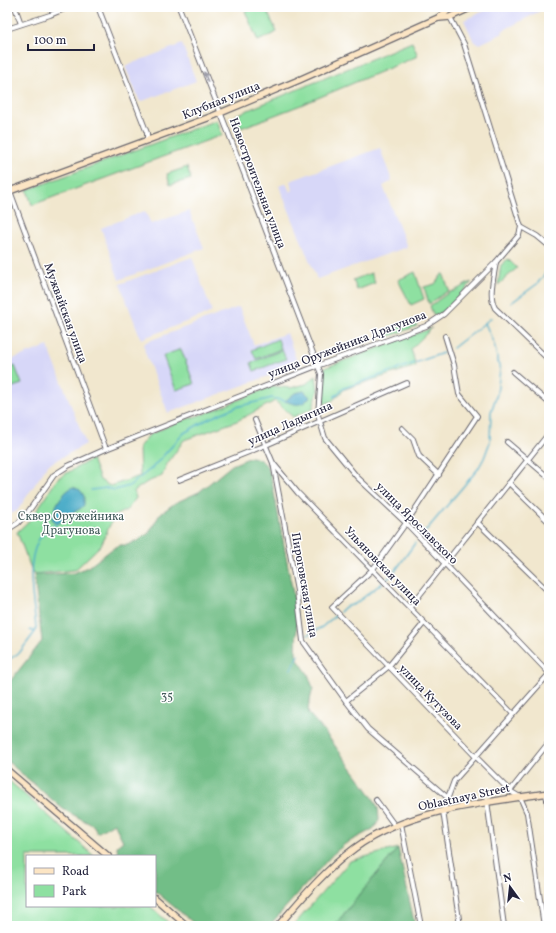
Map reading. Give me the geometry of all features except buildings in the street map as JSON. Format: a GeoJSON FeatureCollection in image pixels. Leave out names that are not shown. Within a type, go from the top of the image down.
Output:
{"type":"FeatureCollection","features":[{"type":"Feature","properties":{"kind":"main road","name":"Клубная улица"},"geometry":{"type":"LineString","coordinates":[[438,18],[446,9],[456,7]]}},
{"type":"Feature","properties":{"kind":"main road","name":"Клубная улица"},"geometry":{"type":"LineString","coordinates":[[8,191],[221,113],[438,18],[450,17],[472,7]]}},
{"type":"Feature","properties":{"kind":"main road"},"geometry":{"type":"LineString","coordinates":[[446,9],[450,17]]}},
{"type":"Feature","properties":{"kind":"main road"},"geometry":{"type":"LineString","coordinates":[[7,770],[107,855]]}},
{"type":"Feature","properties":{"kind":"main road","name":"Oblastnaya Street"},"geometry":{"type":"LineString","coordinates":[[278,926],[322,876],[333,866],[355,848],[395,826],[443,811],[487,801],[547,793]]}},
{"type":"Feature","properties":{"kind":"main road"},"geometry":{"type":"LineString","coordinates":[[156,899],[187,926]]}},
{"type":"Feature","properties":{"kind":"street"},"geometry":{"type":"LineString","coordinates":[[15,7],[22,24]]}},
{"type":"Feature","properties":{"kind":"street"},"geometry":{"type":"LineString","coordinates":[[7,30],[69,7]]}},
{"type":"Feature","properties":{"kind":"street"},"geometry":{"type":"LineString","coordinates":[[98,7],[147,133],[147,141]]}},
{"type":"Feature","properties":{"kind":"street","name":"Новостроительная улица"},"geometry":{"type":"LineString","coordinates":[[179,7],[317,366]]}},
{"type":"Feature","properties":{"kind":"street"},"geometry":{"type":"LineString","coordinates":[[450,17],[464,44],[521,226],[549,246]]}},
{"type":"Feature","properties":{"kind":"street","name":"Мужвайская улица"},"geometry":{"type":"LineString","coordinates":[[7,183],[8,191],[106,449]]}},
{"type":"Feature","properties":{"kind":"street","name":"улица Оружейника Драгунова"},"geometry":{"type":"LineString","coordinates":[[7,530],[18,523],[28,512],[54,475],[68,466],[106,449],[317,366],[426,326],[444,314],[496,262],[519,235],[521,226]]}},
{"type":"Feature","properties":{"kind":"street"},"geometry":{"type":"LineString","coordinates":[[496,262],[491,296],[495,308],[549,360]]}},
{"type":"Feature","properties":{"kind":"street"},"geometry":{"type":"LineString","coordinates":[[373,569],[406,523],[477,416],[459,394],[454,364],[445,336]]}},
{"type":"Feature","properties":{"kind":"street","name":"улица Ярославского"},"geometry":{"type":"LineString","coordinates":[[317,366],[321,374],[318,415],[325,438],[357,478],[406,523],[549,673]]}},
{"type":"Feature","properties":{"kind":"street"},"geometry":{"type":"LineString","coordinates":[[513,372],[549,403]]}},
{"type":"Feature","properties":{"kind":"street","name":"улица Ладыгина"},"geometry":{"type":"LineString","coordinates":[[179,480],[266,445],[407,383]]}},
{"type":"Feature","properties":{"kind":"street","name":"Ульяновская улица"},"geometry":{"type":"LineString","coordinates":[[255,420],[273,463],[298,493],[513,714]]}},
{"type":"Feature","properties":{"kind":"street"},"geometry":{"type":"LineString","coordinates":[[402,428],[413,439],[419,456],[439,474]]}},
{"type":"Feature","properties":{"kind":"street"},"geometry":{"type":"LineString","coordinates":[[410,607],[477,522],[529,460],[549,433]]}},
{"type":"Feature","properties":{"kind":"street"},"geometry":{"type":"LineString","coordinates":[[507,442],[549,478]]}},
{"type":"Feature","properties":{"kind":"street","name":"Пироговская улица"},"geometry":{"type":"LineString","coordinates":[[273,463],[297,591],[303,641],[368,730],[448,798]]}},
{"type":"Feature","properties":{"kind":"street"},"geometry":{"type":"LineString","coordinates":[[509,483],[549,522]]}},
{"type":"Feature","properties":{"kind":"street"},"geometry":{"type":"LineString","coordinates":[[477,522],[549,592]]}},
{"type":"Feature","properties":{"kind":"street","name":"улица Кутузова"},"geometry":{"type":"LineString","coordinates":[[373,569],[332,607],[475,756],[510,791],[520,797]]}},
{"type":"Feature","properties":{"kind":"street"},"geometry":{"type":"LineString","coordinates":[[346,701],[388,667],[424,623]]}},
{"type":"Feature","properties":{"kind":"street"},"geometry":{"type":"LineString","coordinates":[[460,926],[443,811],[454,781],[549,673]]}},
{"type":"Feature","properties":{"kind":"street"},"geometry":{"type":"LineString","coordinates":[[510,791],[549,742]]}},
{"type":"Feature","properties":{"kind":"street"},"geometry":{"type":"LineString","coordinates":[[547,793],[549,813]]}},
{"type":"Feature","properties":{"kind":"street"},"geometry":{"type":"LineString","coordinates":[[520,797],[527,813],[544,926]]}},
{"type":"Feature","properties":{"kind":"street"},"geometry":{"type":"LineString","coordinates":[[376,800],[395,826]]}},
{"type":"Feature","properties":{"kind":"street"},"geometry":{"type":"LineString","coordinates":[[487,801],[504,926]]}},
{"type":"Feature","properties":{"kind":"street"},"geometry":{"type":"LineString","coordinates":[[402,824],[421,926]]}},
{"type":"Feature","properties":{"kind":"shaded area"},"geometry":{"type":"Polygon","coordinates":[[[493,7],[540,7],[542,10],[502,31],[503,33],[480,44],[474,42],[464,20],[493,7]]]}},
{"type":"Feature","properties":{"kind":"shaded area"},"geometry":{"type":"Polygon","coordinates":[[[182,44],[196,81],[140,102],[125,66],[182,44]]]}},
{"type":"Feature","properties":{"kind":"shaded area"},"geometry":{"type":"Polygon","coordinates":[[[380,148],[392,181],[383,186],[407,247],[317,279],[279,186],[286,183],[290,192],[293,190],[290,181],[380,148]]]}},
{"type":"Feature","properties":{"kind":"shaded area"},"geometry":{"type":"Polygon","coordinates":[[[145,211],[151,224],[189,211],[204,248],[119,280],[101,228],[145,211]]]}},
{"type":"Feature","properties":{"kind":"shaded area"},"geometry":{"type":"Polygon","coordinates":[[[192,257],[212,312],[141,339],[120,284],[192,257]]]}},
{"type":"Feature","properties":{"kind":"shaded area"},"geometry":{"type":"Polygon","coordinates":[[[239,307],[254,345],[287,333],[298,365],[168,413],[145,352],[144,345],[146,342],[239,307]]]}},
{"type":"Feature","properties":{"kind":"shaded area"},"geometry":{"type":"Polygon","coordinates":[[[48,346],[86,444],[48,465],[17,511],[10,514],[7,507],[7,361],[48,346]]]}},
{"type":"Feature","properties":{"kind":"green space"},"geometry":{"type":"Polygon","coordinates":[[[254,7],[265,7],[277,32],[258,41],[245,11],[254,7]]]}},
{"type":"Feature","properties":{"kind":"green space"},"geometry":{"type":"Polygon","coordinates":[[[412,42],[418,56],[301,105],[241,128],[236,115],[412,42]]]}},
{"type":"Feature","properties":{"kind":"green space"},"geometry":{"type":"Polygon","coordinates":[[[217,120],[222,135],[32,205],[27,190],[217,120]]]}},
{"type":"Feature","properties":{"kind":"green space"},"geometry":{"type":"Polygon","coordinates":[[[187,167],[191,179],[170,185],[167,174],[187,167]]]}},
{"type":"Feature","properties":{"kind":"green space"},"geometry":{"type":"Polygon","coordinates":[[[508,259],[517,268],[498,285],[501,265],[508,259]]]}},
{"type":"Feature","properties":{"kind":"green space"},"geometry":{"type":"Polygon","coordinates":[[[415,272],[424,299],[411,305],[398,280],[415,272]]]}},
{"type":"Feature","properties":{"kind":"green space"},"geometry":{"type":"Polygon","coordinates":[[[371,273],[375,283],[357,290],[353,280],[371,273]]]}},
{"type":"Feature","properties":{"kind":"green space"},"geometry":{"type":"Polygon","coordinates":[[[443,273],[449,290],[429,304],[424,287],[435,284],[443,273]]]}},
{"type":"Feature","properties":{"kind":"green space"},"geometry":{"type":"Polygon","coordinates":[[[471,282],[456,300],[438,315],[433,314],[430,306],[448,293],[471,282]]]}},
{"type":"Feature","properties":{"kind":"green space"},"geometry":{"type":"Polygon","coordinates":[[[414,319],[417,326],[385,338],[383,334],[411,322],[414,319]]]}},
{"type":"Feature","properties":{"kind":"green space"},"geometry":{"type":"Polygon","coordinates":[[[432,328],[411,349],[416,366],[345,389],[332,401],[321,405],[324,368],[432,328]]]}},
{"type":"Feature","properties":{"kind":"green space"},"geometry":{"type":"Polygon","coordinates":[[[278,339],[281,349],[256,359],[252,350],[278,339]]]}},
{"type":"Feature","properties":{"kind":"green space"},"geometry":{"type":"Polygon","coordinates":[[[181,349],[194,384],[176,390],[163,356],[181,349]]]}},
{"type":"Feature","properties":{"kind":"green space"},"geometry":{"type":"Polygon","coordinates":[[[282,350],[286,359],[254,371],[251,363],[282,350]]]}},
{"type":"Feature","properties":{"kind":"green space"},"geometry":{"type":"Polygon","coordinates":[[[15,366],[22,384],[7,389],[7,369],[15,366]]]}},
{"type":"Feature","properties":{"kind":"green space","name":"Сквер Оружейника Драгунова"},"geometry":{"type":"Polygon","coordinates":[[[316,376],[318,390],[313,408],[293,417],[275,401],[237,421],[184,440],[167,464],[162,476],[147,482],[134,491],[136,498],[127,510],[114,516],[101,545],[75,570],[33,574],[17,532],[31,519],[58,478],[92,459],[100,480],[110,486],[140,476],[139,447],[149,435],[175,423],[209,412],[273,386],[290,388],[306,384],[316,376]]]}},
{"type":"Feature","properties":{"kind":"green space","name":"35"},"geometry":{"type":"Polygon","coordinates":[[[251,457],[256,458],[266,465],[270,473],[295,604],[297,619],[296,654],[308,674],[313,688],[308,708],[309,714],[324,731],[375,801],[378,808],[379,820],[373,829],[345,844],[332,855],[269,926],[197,926],[156,892],[156,855],[118,855],[117,846],[123,841],[114,823],[97,833],[94,826],[63,809],[7,761],[7,685],[42,641],[34,575],[74,573],[90,566],[112,549],[120,545],[127,545],[139,540],[149,533],[160,514],[175,503],[199,492],[232,465],[251,457]]]}},
{"type":"Feature","properties":{"kind":"green space"},"geometry":{"type":"Polygon","coordinates":[[[7,779],[93,855],[26,855],[26,907],[151,907],[172,926],[7,926],[7,779]]]}},
{"type":"Feature","properties":{"kind":"green space"},"geometry":{"type":"Polygon","coordinates":[[[398,848],[334,926],[293,926],[350,861],[398,848]]]}},
{"type":"Feature","properties":{"kind":"green space"},"geometry":{"type":"Polygon","coordinates":[[[398,848],[415,926],[334,926],[398,848]]]}},
{"type":"Feature","properties":{"kind":"water"},"geometry":{"type":"Polygon","coordinates":[[[304,391],[310,397],[301,404],[285,401],[295,393],[304,391]]]}},
{"type":"Feature","properties":{"kind":"water"},"geometry":{"type":"Polygon","coordinates":[[[73,487],[80,490],[84,496],[84,505],[56,524],[52,520],[56,505],[65,493],[73,487]]]}},
{"type":"Feature","properties":{"kind":"waterway"},"geometry":{"type":"LineString","coordinates":[[511,303],[537,284],[549,269]]}},
{"type":"Feature","properties":{"kind":"waterway"},"geometry":{"type":"LineString","coordinates":[[453,348],[491,318]]}},
{"type":"Feature","properties":{"kind":"waterway"},"geometry":{"type":"LineString","coordinates":[[423,534],[478,469],[490,442],[491,412],[497,394],[500,370],[494,344],[485,323]]}},
{"type":"Feature","properties":{"kind":"waterway"},"geometry":{"type":"LineString","coordinates":[[334,397],[344,388],[443,353]]}},
{"type":"Feature","properties":{"kind":"waterway"},"geometry":{"type":"LineString","coordinates":[[91,490],[106,488],[115,490],[129,486],[152,468],[184,433],[208,419],[236,407],[272,398],[285,401]]}},
{"type":"Feature","properties":{"kind":"waterway"},"geometry":{"type":"LineString","coordinates":[[7,661],[20,652],[35,632],[36,628],[31,584],[34,551],[39,539],[56,524]]}},
{"type":"Feature","properties":{"kind":"waterway"},"geometry":{"type":"LineString","coordinates":[[386,580],[393,574],[415,543]]}},
{"type":"Feature","properties":{"kind":"waterway"},"geometry":{"type":"LineString","coordinates":[[340,612],[345,607],[355,604],[382,583]]}},
{"type":"Feature","properties":{"kind":"waterway"},"geometry":{"type":"LineString","coordinates":[[308,635],[322,627],[336,615]]}},
{"type":"Feature","properties":{"kind":"waterway"},"geometry":{"type":"LineString","coordinates":[[30,630],[35,632]]}},
{"type":"Feature","properties":{"kind":"waterway"},"geometry":{"type":"LineString","coordinates":[[291,669],[298,655]]}}]}
